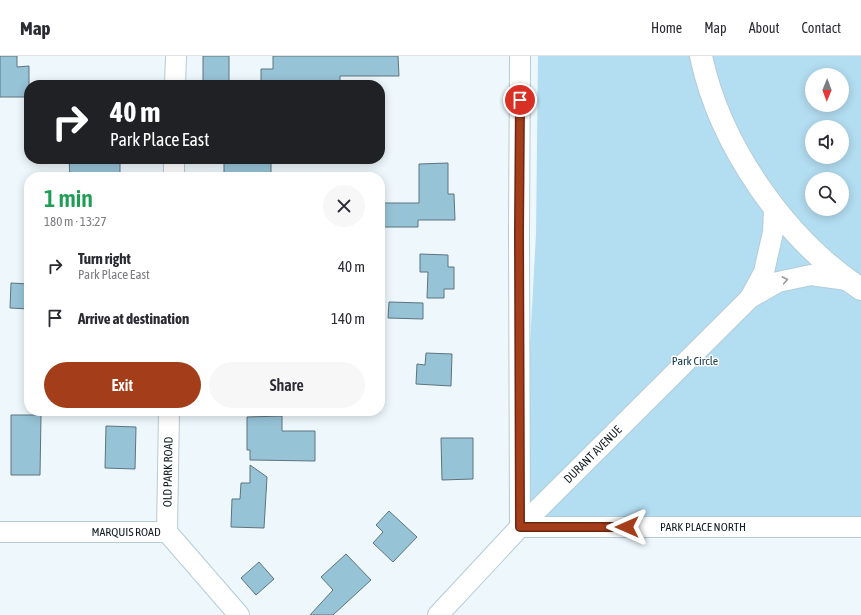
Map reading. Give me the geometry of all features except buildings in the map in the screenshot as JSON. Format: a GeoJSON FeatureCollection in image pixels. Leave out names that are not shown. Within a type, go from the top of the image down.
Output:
{"type":"FeatureCollection","features":[{"type":"Feature","properties":{"kind":"main road"},"geometry":{"type":"LineString","coordinates":[[701,56],[712,93],[728,134],[749,172],[774,209],[794,231],[815,253],[854,285]]}},
{"type":"Feature","properties":{"kind":"street"},"geometry":{"type":"LineString","coordinates":[[176,56],[176,80]]}},
{"type":"Feature","properties":{"kind":"street"},"geometry":{"type":"LineString","coordinates":[[520,56],[520,527]]}},
{"type":"Feature","properties":{"kind":"street","name":"DURANT AVENUE"},"geometry":{"type":"LineString","coordinates":[[750,298],[764,272],[773,232],[774,209]]}},
{"type":"Feature","properties":{"kind":"street","name":"DURANT AVENUE"},"geometry":{"type":"LineString","coordinates":[[438,615],[520,527],[750,298],[778,282],[811,275],[854,285]]}},
{"type":"Feature","properties":{"kind":"street","name":"OLD PARK ROAD"},"geometry":{"type":"LineString","coordinates":[[167,532],[169,416]]}},
{"type":"Feature","properties":{"kind":"street","name":"PARK PLACE NORTH"},"geometry":{"type":"LineString","coordinates":[[520,527],[861,527]]}},
{"type":"Feature","properties":{"kind":"street","name":"MARQUIS ROAD"},"geometry":{"type":"LineString","coordinates":[[0,532],[167,532],[239,615]]}},
{"type":"Feature","properties":{"kind":"green space","name":"Park Circle"},"geometry":{"type":"Polygon","coordinates":[[[538,56],[861,56],[861,527],[520,527],[536,234],[538,56]]]}},
{"type":"Feature","properties":{"kind":"route"},"geometry":{"type":"LineString","coordinates":[[520,100],[520,527],[627,527]]}}]}
